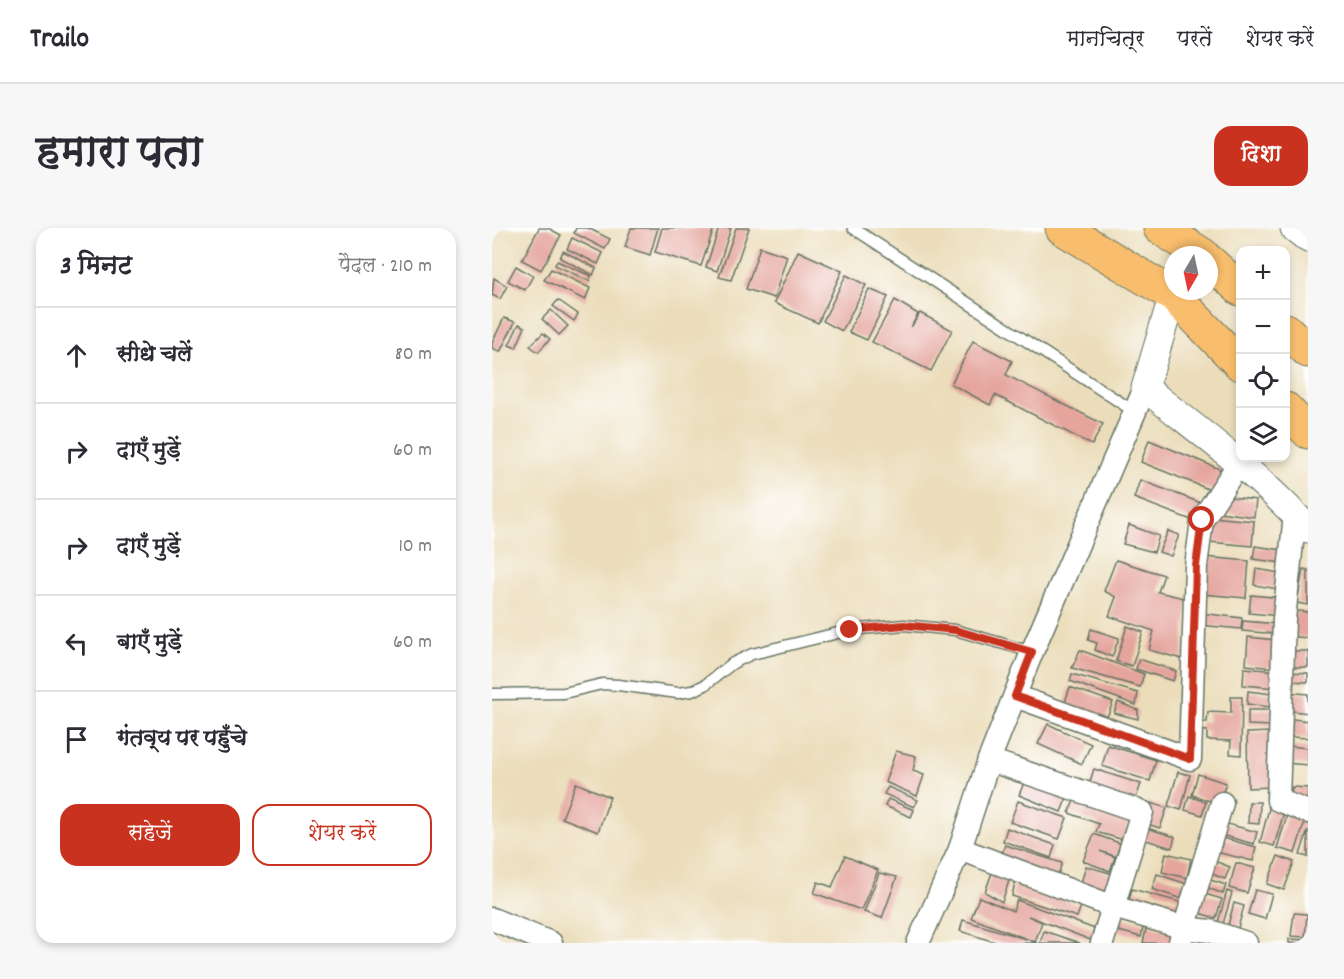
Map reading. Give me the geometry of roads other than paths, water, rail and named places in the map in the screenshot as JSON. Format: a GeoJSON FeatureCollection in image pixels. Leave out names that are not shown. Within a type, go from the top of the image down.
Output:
{"type":"FeatureCollection","features":[{"type":"Feature","properties":{"kind":"main road"},"geometry":{"type":"LineString","coordinates":[[1062,228],[1164,287]]}},
{"type":"Feature","properties":{"kind":"main road"},"geometry":{"type":"LineString","coordinates":[[1189,245],[1236,286]]}},
{"type":"Feature","properties":{"kind":"main road"},"geometry":{"type":"LineString","coordinates":[[1181,300],[1236,360]]}},
{"type":"Feature","properties":{"kind":"main road"},"geometry":{"type":"LineString","coordinates":[[1290,334],[1308,351]]}},
{"type":"Feature","properties":{"kind":"main road"},"geometry":{"type":"LineString","coordinates":[[1290,413],[1308,432]]}},
{"type":"Feature","properties":{"kind":"street"},"geometry":{"type":"LineString","coordinates":[[1294,228],[1308,239]]}},
{"type":"Feature","properties":{"kind":"street"},"geometry":{"type":"LineString","coordinates":[[918,943],[960,849],[989,760],[1032,652],[1140,400],[1172,300]]}},
{"type":"Feature","properties":{"kind":"street"},"geometry":{"type":"LineString","coordinates":[[1140,400],[1239,464],[1301,522],[1284,619],[1278,800],[1308,812]]}},
{"type":"Feature","properties":{"kind":"street"},"geometry":{"type":"LineString","coordinates":[[1015,696],[1190,759],[1196,566],[1202,520],[1239,464]]}},
{"type":"Feature","properties":{"kind":"street"},"geometry":{"type":"LineString","coordinates":[[989,760],[1142,812],[1102,943]]}},
{"type":"Feature","properties":{"kind":"street"},"geometry":{"type":"LineString","coordinates":[[1182,936],[1222,803]]}},
{"type":"Feature","properties":{"kind":"street"},"geometry":{"type":"LineString","coordinates":[[960,849],[1114,907],[1182,936],[1210,931],[1246,943]]}},
{"type":"Feature","properties":{"kind":"street"},"geometry":{"type":"LineString","coordinates":[[492,918],[552,943]]}},
{"type":"Feature","properties":{"kind":"lane"},"geometry":{"type":"LineString","coordinates":[[853,228],[1140,400]]}},
{"type":"Feature","properties":{"kind":"lane"},"geometry":{"type":"LineString","coordinates":[[492,694],[564,693],[602,684],[678,693],[692,691],[705,685],[733,663],[752,654],[850,630],[904,625],[955,630],[1032,652]]}}]}
